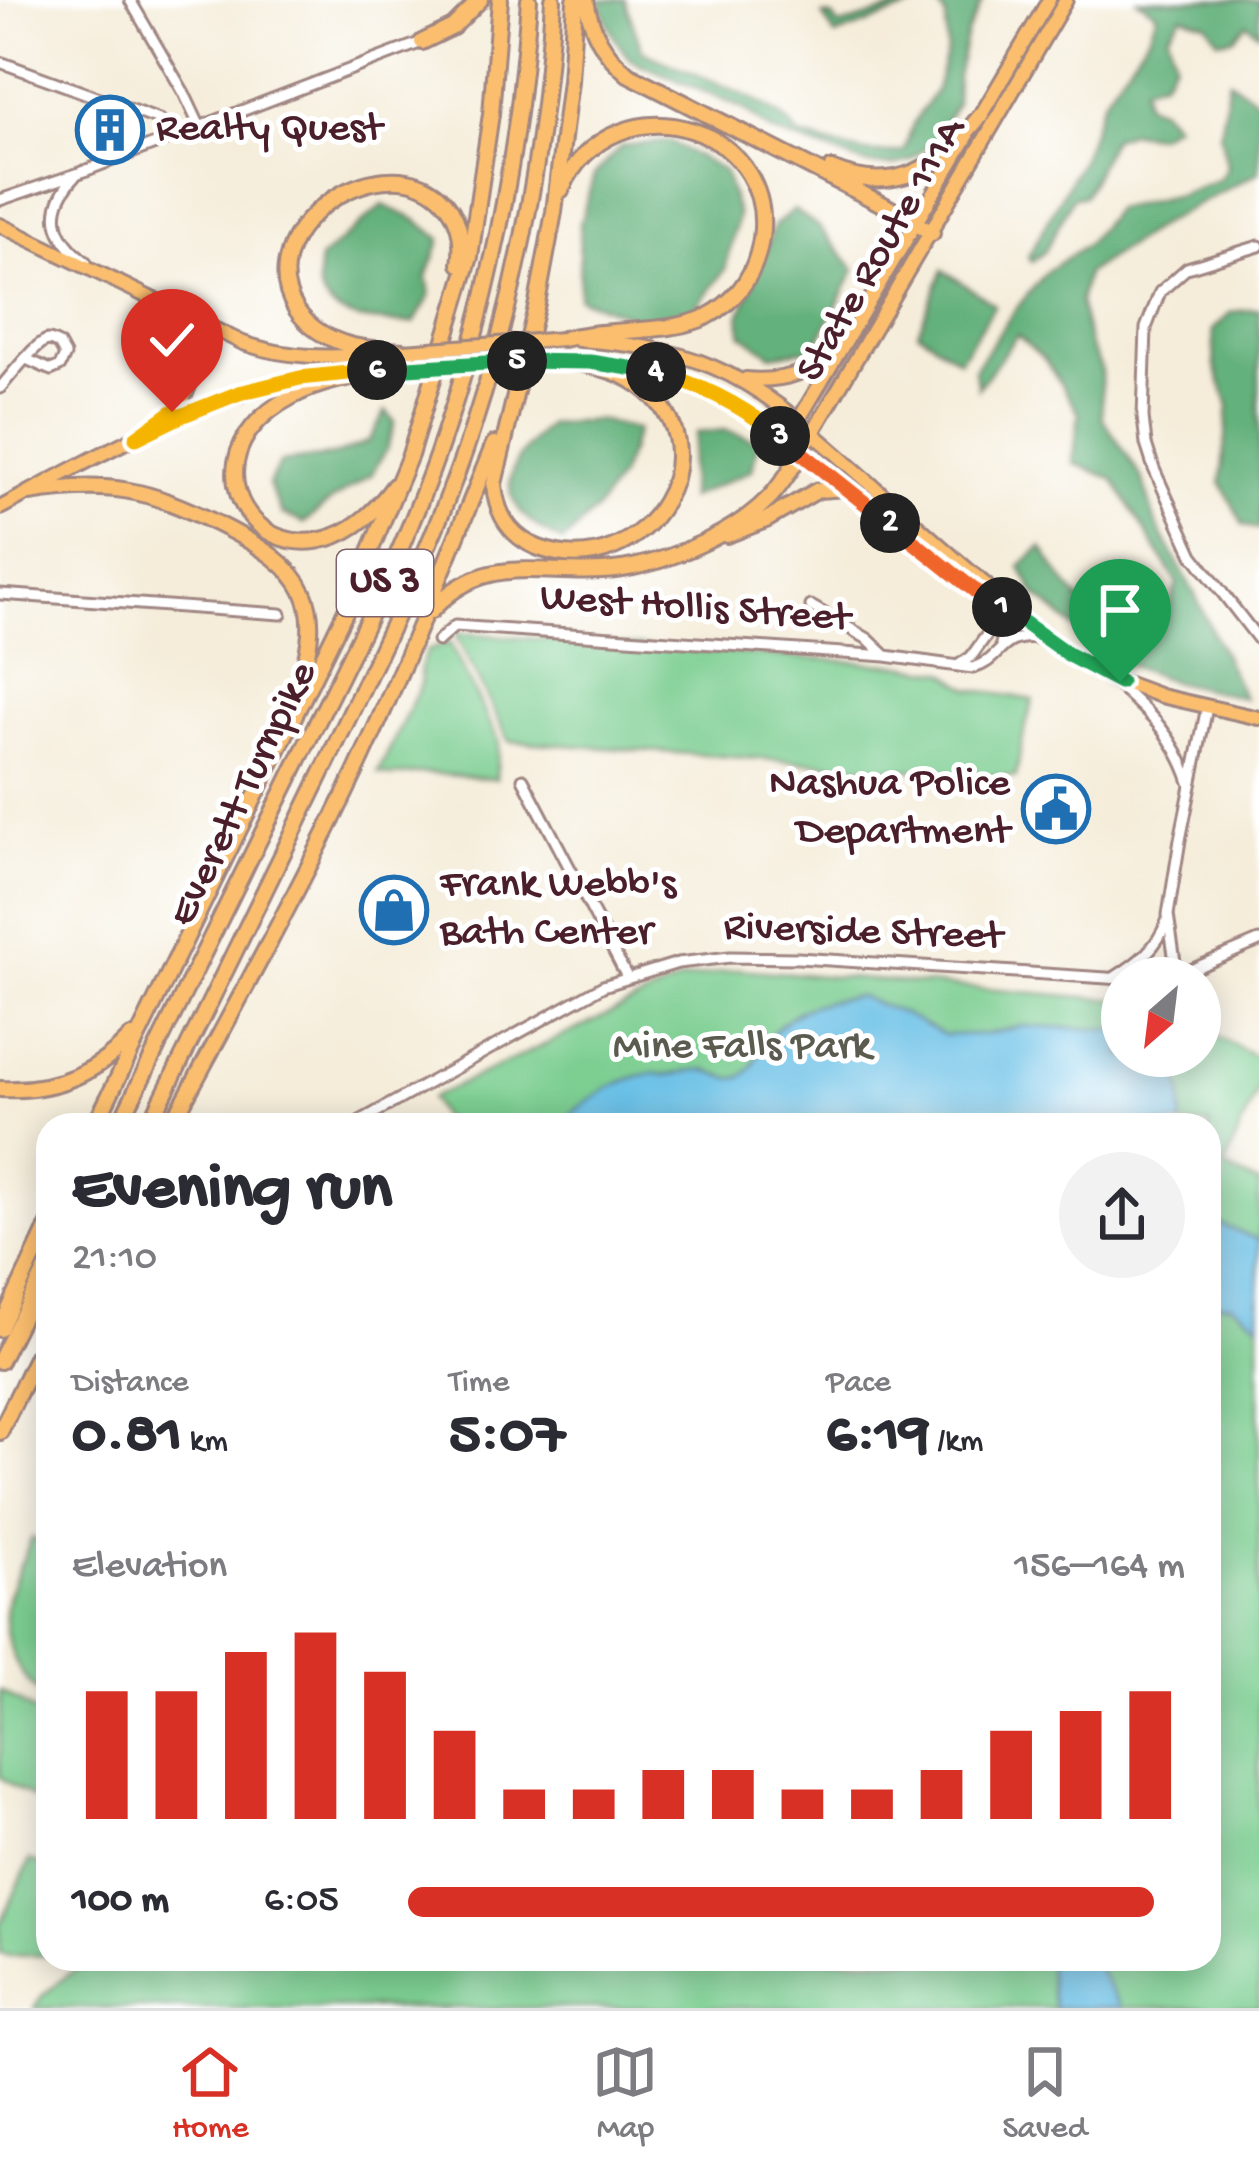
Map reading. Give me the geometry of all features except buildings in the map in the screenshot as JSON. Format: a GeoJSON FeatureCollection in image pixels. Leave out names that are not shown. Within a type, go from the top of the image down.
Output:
{"type":"FeatureCollection","features":[{"type":"Feature","properties":{"kind":"highway"},"geometry":{"type":"LineString","coordinates":[[422,42],[461,21],[480,0]]}},
{"type":"Feature","properties":{"kind":"highway"},"geometry":{"type":"LineString","coordinates":[[101,1113],[359,580],[410,455],[470,257],[494,85],[500,0]]}},
{"type":"Feature","properties":{"kind":"highway","name":"Everett Turnpike"},"geometry":{"type":"LineString","coordinates":[[124,1113],[372,611],[432,470],[494,258],[514,140],[529,0]]}},
{"type":"Feature","properties":{"kind":"highway","name":"Everett Turnpike"},"geometry":{"type":"LineString","coordinates":[[155,1113],[402,606],[460,464],[491,368],[524,237],[541,136],[554,0]]}},
{"type":"Feature","properties":{"kind":"highway"},"geometry":{"type":"LineString","coordinates":[[560,360],[613,372],[638,385],[664,412],[676,444],[673,488],[658,516],[634,537],[596,552],[563,554],[532,545],[512,531],[494,490],[554,212],[575,0]]}},
{"type":"Feature","properties":{"kind":"highway"},"geometry":{"type":"LineString","coordinates":[[586,0],[594,31],[611,59],[637,80],[932,233]]}},
{"type":"Feature","properties":{"kind":"highway"},"geometry":{"type":"LineString","coordinates":[[675,100],[838,172],[868,180],[904,177],[930,165],[980,115]]}},
{"type":"Feature","properties":{"kind":"highway"},"geometry":{"type":"LineString","coordinates":[[554,212],[566,180],[591,148],[625,129],[663,123],[701,133],[730,153],[752,184],[762,218],[752,270],[734,297],[718,310],[686,324],[595,331],[562,339]]}},
{"type":"Feature","properties":{"kind":"highway"},"geometry":{"type":"LineString","coordinates":[[404,352],[332,339],[307,322],[291,299],[286,273],[293,241],[338,196],[372,182],[398,180],[424,186],[446,203],[462,245],[451,326]]}},
{"type":"Feature","properties":{"kind":"highway"},"geometry":{"type":"LineString","coordinates":[[177,1113],[305,874],[414,641],[494,443],[524,354]]}},
{"type":"Feature","properties":{"kind":"highway"},"geometry":{"type":"LineString","coordinates":[[399,368],[317,386],[272,409],[241,448],[236,488],[247,513],[266,532],[291,542],[318,541],[346,530],[371,512],[392,489],[410,455]]}},
{"type":"Feature","properties":{"kind":"highway"},"geometry":{"type":"LineString","coordinates":[[699,544],[767,501],[801,453]]}},
{"type":"Feature","properties":{"kind":"highway"},"geometry":{"type":"LineString","coordinates":[[29,493],[96,486],[152,494],[252,541],[290,572],[308,609],[310,649],[256,794]]}},
{"type":"Feature","properties":{"kind":"highway"},"geometry":{"type":"LineString","coordinates":[[414,641],[438,603],[482,575],[515,569],[592,572],[628,568],[760,523],[818,490],[846,488]]}},
{"type":"Feature","properties":{"kind":"highway"},"geometry":{"type":"LineString","coordinates":[[0,1089],[42,1088],[87,1072],[120,1049],[145,1018]]}},
{"type":"Feature","properties":{"kind":"highway"},"geometry":{"type":"LineString","coordinates":[[0,1329],[36,1252]]}},
{"type":"Feature","properties":{"kind":"highway"},"geometry":{"type":"LineString","coordinates":[[0,1360],[36,1289]]}},
{"type":"Feature","properties":{"kind":"highway"},"geometry":{"type":"LineString","coordinates":[[0,1432],[36,1358]]}},
{"type":"Feature","properties":{"kind":"main road","name":"State Route 111A"},"geometry":{"type":"LineString","coordinates":[[801,453],[794,434],[799,421],[1049,0]]}},
{"type":"Feature","properties":{"kind":"main road","name":"State Route 111A"},"geometry":{"type":"LineString","coordinates":[[801,453],[1066,0]]}},
{"type":"Feature","properties":{"kind":"main road"},"geometry":{"type":"LineString","coordinates":[[0,225],[227,337],[283,354],[333,358],[562,339],[655,349],[704,363],[758,390],[799,421],[986,585],[1006,609]]}},
{"type":"Feature","properties":{"kind":"main road"},"geometry":{"type":"LineString","coordinates":[[136,438],[178,406],[194,371],[184,331],[151,299]]}},
{"type":"Feature","properties":{"kind":"main road"},"geometry":{"type":"LineString","coordinates":[[732,376],[762,380],[805,371],[830,356],[853,329]]}},
{"type":"Feature","properties":{"kind":"main road"},"geometry":{"type":"LineString","coordinates":[[0,508],[181,416],[250,389],[316,376],[399,368],[560,360],[640,368],[698,386],[754,416],[974,590],[1109,677],[1144,691],[1259,718]]}},
{"type":"Feature","properties":{"kind":"street"},"geometry":{"type":"LineString","coordinates":[[130,0],[200,127]]}},
{"type":"Feature","properties":{"kind":"street"},"geometry":{"type":"LineString","coordinates":[[0,200],[422,42]]}},
{"type":"Feature","properties":{"kind":"street"},"geometry":{"type":"LineString","coordinates":[[0,62],[159,120],[178,136]]}},
{"type":"Feature","properties":{"kind":"street"},"geometry":{"type":"LineString","coordinates":[[79,173],[59,200],[58,230],[72,251],[111,279]]}},
{"type":"Feature","properties":{"kind":"street"},"geometry":{"type":"LineString","coordinates":[[1259,246],[1187,268],[1160,292],[1145,328],[1143,417],[1154,469],[1193,555],[1259,640]]}},
{"type":"Feature","properties":{"kind":"street"},"geometry":{"type":"LineString","coordinates":[[0,388],[26,359]]}},
{"type":"Feature","properties":{"kind":"street"},"geometry":{"type":"LineString","coordinates":[[0,594],[281,614]]}},
{"type":"Feature","properties":{"kind":"street"},"geometry":{"type":"LineString","coordinates":[[811,606],[868,639],[886,656]]}},
{"type":"Feature","properties":{"kind":"street"},"geometry":{"type":"LineString","coordinates":[[998,649],[1006,609]]}},
{"type":"Feature","properties":{"kind":"street"},"geometry":{"type":"LineString","coordinates":[[952,665],[971,657],[1006,609]]}},
{"type":"Feature","properties":{"kind":"street","name":"West Hollis Street"},"geometry":{"type":"LineString","coordinates":[[438,641],[455,626],[886,656],[979,668],[998,649],[1023,637],[1045,640]]}},
{"type":"Feature","properties":{"kind":"street"},"geometry":{"type":"LineString","coordinates":[[1109,677],[1170,737],[1191,786]]}},
{"type":"Feature","properties":{"kind":"street"},"geometry":{"type":"LineString","coordinates":[[1144,957],[1162,934],[1168,915],[1207,707]]}},
{"type":"Feature","properties":{"kind":"street"},"geometry":{"type":"LineString","coordinates":[[523,779],[627,977]]}},
{"type":"Feature","properties":{"kind":"street"},"geometry":{"type":"LineString","coordinates":[[1168,915],[1174,957]]}},
{"type":"Feature","properties":{"kind":"street"},"geometry":{"type":"LineString","coordinates":[[1220,957],[1259,941]]}},
{"type":"Feature","properties":{"kind":"street","name":"Riverside Street"},"geometry":{"type":"LineString","coordinates":[[374,1113],[557,1010],[627,977],[678,963],[730,957],[798,958],[1101,978]]}},
{"type":"Feature","properties":{"kind":"green space"},"geometry":{"type":"Polygon","coordinates":[[[599,0],[625,0],[642,50],[751,98],[787,122],[797,135],[877,153],[904,151],[913,124],[936,89],[947,51],[946,16],[935,3],[927,2],[835,36],[823,16],[833,17],[839,26],[892,10],[904,0],[983,0],[967,34],[956,103],[933,142],[911,160],[894,166],[870,165],[771,132],[744,109],[631,60],[599,0]]]}},
{"type":"Feature","properties":{"kind":"green space"},"geometry":{"type":"Polygon","coordinates":[[[1138,0],[1259,0],[1259,33],[1247,24],[1233,38],[1219,40],[1207,23],[1182,16],[1168,34],[1175,60],[1163,80],[1144,86],[1145,103],[1161,109],[1175,124],[1157,135],[1130,132],[1112,138],[1084,196],[1073,197],[1045,251],[1031,262],[1028,257],[1082,158],[1103,100],[1150,33],[1157,13],[1138,0]]]}},
{"type":"Feature","properties":{"kind":"green space"},"geometry":{"type":"Polygon","coordinates":[[[1229,80],[1259,101],[1259,172],[1161,224],[1086,274],[1079,302],[1090,347],[1101,368],[1102,417],[1142,478],[1156,524],[1244,698],[1171,681],[1122,663],[1035,594],[1020,566],[1042,547],[1089,610],[1131,633],[1166,616],[1177,583],[1113,479],[1073,463],[1079,413],[1045,360],[1017,335],[978,388],[974,369],[1047,271],[1087,244],[1114,209],[1178,195],[1220,179],[1227,166],[1220,133],[1229,80]]]}},
{"type":"Feature","properties":{"kind":"green space"},"geometry":{"type":"Polygon","coordinates":[[[669,141],[724,171],[738,216],[725,270],[694,310],[641,320],[579,298],[580,224],[594,175],[622,146],[669,141]]]}},
{"type":"Feature","properties":{"kind":"green space"},"geometry":{"type":"Polygon","coordinates":[[[383,205],[415,219],[441,239],[427,276],[430,296],[414,323],[346,315],[325,300],[319,288],[320,259],[383,205]]]}},
{"type":"Feature","properties":{"kind":"green space"},"geometry":{"type":"Polygon","coordinates":[[[794,210],[818,226],[855,270],[815,348],[772,355],[742,334],[740,316],[775,225],[794,210]]]}},
{"type":"Feature","properties":{"kind":"green space"},"geometry":{"type":"Polygon","coordinates":[[[943,270],[995,305],[959,360],[918,332],[943,270]]]}},
{"type":"Feature","properties":{"kind":"green space"},"geometry":{"type":"Polygon","coordinates":[[[1259,309],[1259,530],[1243,525],[1221,482],[1229,406],[1215,367],[1213,330],[1231,312],[1259,309]]]}},
{"type":"Feature","properties":{"kind":"green space"},"geometry":{"type":"Polygon","coordinates":[[[386,411],[395,422],[387,449],[371,475],[304,523],[282,514],[268,484],[281,462],[336,455],[369,441],[386,411]]]}},
{"type":"Feature","properties":{"kind":"green space"},"geometry":{"type":"Polygon","coordinates":[[[599,420],[637,430],[620,476],[595,511],[563,542],[520,511],[510,488],[511,475],[523,451],[548,424],[599,420]]]}},
{"type":"Feature","properties":{"kind":"green space"},"geometry":{"type":"Polygon","coordinates":[[[725,430],[758,441],[752,470],[689,498],[696,433],[725,430]]]}},
{"type":"Feature","properties":{"kind":"green space"},"geometry":{"type":"Polygon","coordinates":[[[456,636],[901,665],[945,672],[970,689],[1033,700],[1016,777],[509,741],[456,636]]]}},
{"type":"Feature","properties":{"kind":"green space"},"geometry":{"type":"Polygon","coordinates":[[[449,642],[499,741],[496,779],[378,773],[421,684],[420,668],[427,651],[449,642]]]}},
{"type":"Feature","properties":{"kind":"green space","name":"Mine Falls Park"},"geometry":{"type":"Polygon","coordinates":[[[739,969],[1101,998],[1101,1077],[1221,1077],[1221,1038],[1259,1059],[1259,1086],[1224,1167],[1259,1184],[1259,2008],[34,2008],[73,1971],[1221,1971],[1221,1113],[439,1113],[431,1098],[682,980],[739,969]]]}},
{"type":"Feature","properties":{"kind":"green space"},"geometry":{"type":"Polygon","coordinates":[[[32,1538],[36,1540],[36,1690],[13,1656],[6,1628],[7,1600],[32,1538]]]}},
{"type":"Feature","properties":{"kind":"green space"},"geometry":{"type":"Polygon","coordinates":[[[0,1690],[36,1712],[36,1800],[0,1777],[0,1690]]]}},
{"type":"Feature","properties":{"kind":"green space"},"geometry":{"type":"Polygon","coordinates":[[[30,1860],[36,1863],[36,1955],[0,1953],[0,1925],[30,1860]]]}},
{"type":"Feature","properties":{"kind":"water"},"geometry":{"type":"Polygon","coordinates":[[[858,996],[944,1035],[988,1034],[1021,1026],[1101,1029],[1101,1077],[1179,1077],[1182,1113],[573,1113],[638,1076],[700,1070],[741,1077],[793,1015],[858,996]]]}},
{"type":"Feature","properties":{"kind":"water"},"geometry":{"type":"Polygon","coordinates":[[[1221,1225],[1259,1240],[1259,1323],[1231,1304],[1221,1304],[1221,1225]]]}},
{"type":"Feature","properties":{"kind":"water"},"geometry":{"type":"Polygon","coordinates":[[[1048,1971],[1100,1971],[1121,2008],[1054,2008],[1048,1971]]]}},
{"type":"Feature","properties":{"kind":"place","name":"Realty Quest"},"geometry":{"type":"Point","coordinates":[110,130]}},
{"type":"Feature","properties":{"kind":"place","name":"Nashua Police Department"},"geometry":{"type":"Point","coordinates":[1056,809]}},
{"type":"Feature","properties":{"kind":"place","name":"Frank Webb's Bath Center"},"geometry":{"type":"Point","coordinates":[394,910]}},
{"type":"Feature","properties":{"kind":"route"},"geometry":{"type":"LineString","coordinates":[[172,412],[136,438],[235,394],[335,373],[550,360],[667,375],[754,416],[974,590],[1045,640],[1120,682]]}}]}
